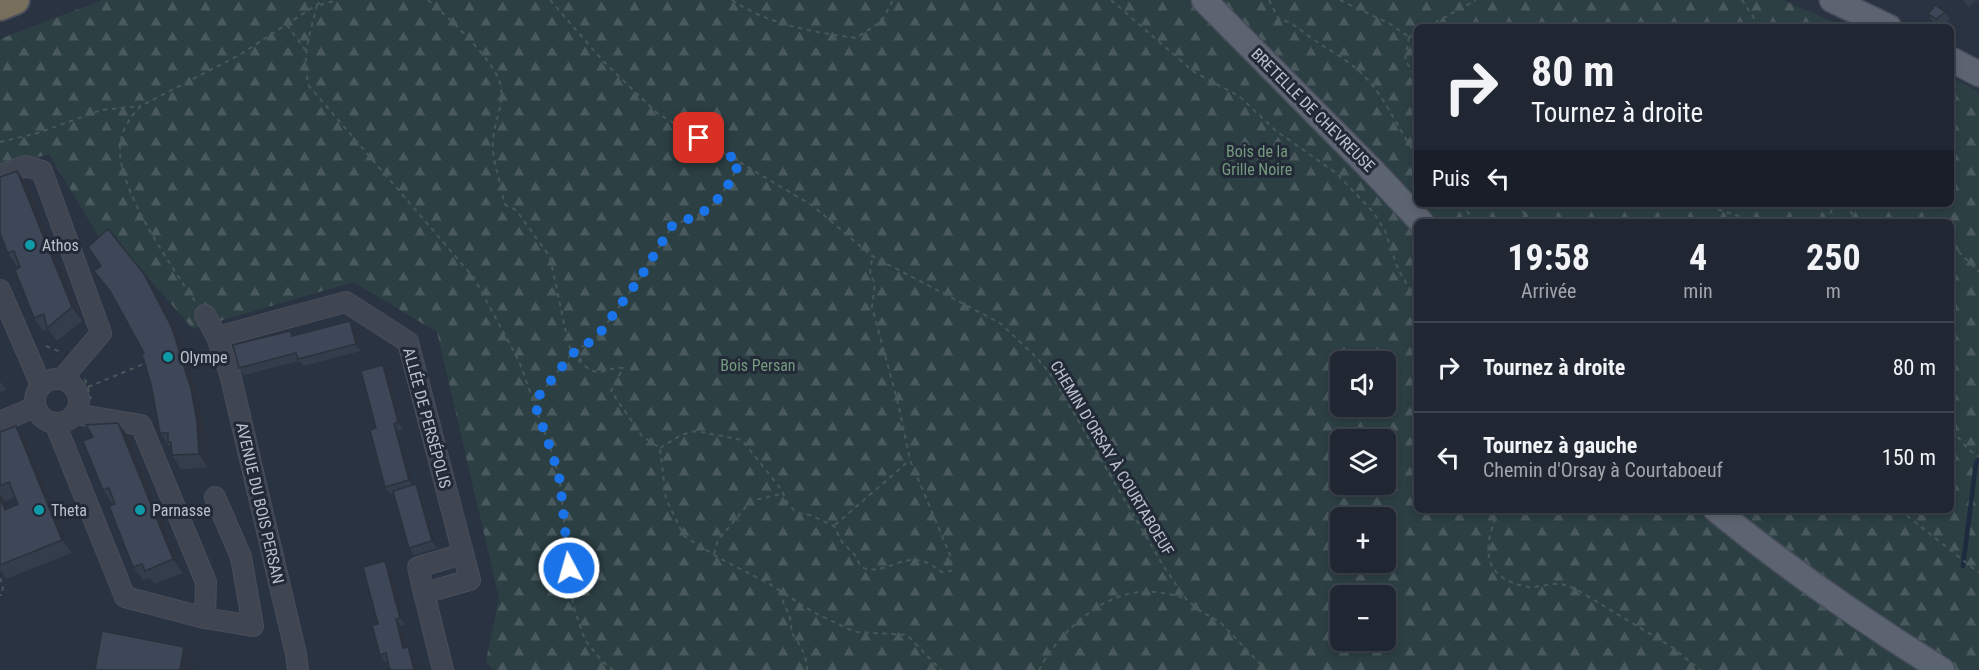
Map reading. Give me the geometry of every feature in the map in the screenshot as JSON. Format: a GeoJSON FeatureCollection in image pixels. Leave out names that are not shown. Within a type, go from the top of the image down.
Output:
{"type":"FeatureCollection","features":[{"type":"Feature","properties":{"kind":"highway"},"geometry":{"type":"LineString","coordinates":[[0,6],[15,0]]}},
{"type":"Feature","properties":{"kind":"main road","name":"BRETELLE DE CHEVREUSE"},"geometry":{"type":"LineString","coordinates":[[1204,0],[1417,219]]}},
{"type":"Feature","properties":{"kind":"main road"},"geometry":{"type":"LineString","coordinates":[[1832,0],[1883,24]]}},
{"type":"Feature","properties":{"kind":"main road"},"geometry":{"type":"LineString","coordinates":[[1954,61],[1979,74]]}},
{"type":"Feature","properties":{"kind":"main road"},"geometry":{"type":"LineString","coordinates":[[1720,513],[1792,570],[1895,641],[1942,670]]}},
{"type":"Feature","properties":{"kind":"street"},"geometry":{"type":"LineString","coordinates":[[0,175],[26,166],[42,171],[101,333],[62,379]]}},
{"type":"Feature","properties":{"kind":"street"},"geometry":{"type":"LineString","coordinates":[[0,290],[41,385]]}},
{"type":"Feature","properties":{"kind":"street","name":"ALLÉE DE PERSÉPOLIS"},"geometry":{"type":"LineString","coordinates":[[217,337],[346,302],[408,342],[470,580],[424,593]]}},
{"type":"Feature","properties":{"kind":"street","name":"AVENUE DU BOIS PERSAN"},"geometry":{"type":"LineString","coordinates":[[205,315],[217,337],[230,374],[298,670]]}},
{"type":"Feature","properties":{"kind":"street"},"geometry":{"type":"LineString","coordinates":[[62,379],[69,382],[78,393],[78,407],[75,414],[62,423],[55,423],[42,418],[35,407],[36,392],[47,381],[62,379]]}},
{"type":"Feature","properties":{"kind":"street"},"geometry":{"type":"LineString","coordinates":[[0,422],[35,407]]}},
{"type":"Feature","properties":{"kind":"street"},"geometry":{"type":"LineString","coordinates":[[75,414],[141,425],[206,582],[205,618]]}},
{"type":"Feature","properties":{"kind":"street"},"geometry":{"type":"LineString","coordinates":[[55,423],[125,597],[205,618],[253,626],[241,557],[215,497]]}},
{"type":"Feature","properties":{"kind":"street"},"geometry":{"type":"LineString","coordinates":[[443,670],[418,567],[463,554]]}},
{"type":"Feature","properties":{"kind":"path"},"geometry":{"type":"LineString","coordinates":[[205,315],[160,250],[143,219],[124,175],[120,148],[122,134],[131,116],[141,106],[241,54],[324,0]]}},
{"type":"Feature","properties":{"kind":"path"},"geometry":{"type":"LineString","coordinates":[[317,5],[337,0]]}},
{"type":"Feature","properties":{"kind":"path"},"geometry":{"type":"LineString","coordinates":[[428,0],[450,19],[496,71],[501,88],[499,114],[493,139],[494,164],[503,189],[504,204],[516,210],[550,257],[572,354],[590,370],[600,373],[616,367],[623,368],[611,392],[642,436],[660,448],[666,499],[684,536],[714,555],[742,568],[813,612],[855,632],[907,635],[941,670]]}},
{"type":"Feature","properties":{"kind":"path","name":"CHEMIN D'ORSAY À COURTABOEUF"},"geometry":{"type":"LineString","coordinates":[[550,0],[603,61],[657,113],[813,206],[872,256],[1000,324],[1037,358],[1052,376],[1164,567],[1186,599],[1200,611],[1220,622],[1266,670]]}},
{"type":"Feature","properties":{"kind":"path"},"geometry":{"type":"LineString","coordinates":[[732,0],[785,25],[856,38],[882,21],[893,0]]}},
{"type":"Feature","properties":{"kind":"path"},"geometry":{"type":"LineString","coordinates":[[1111,0],[1194,72],[1239,96],[1275,130],[1336,173],[1374,213],[1385,231],[1398,269],[1414,296]]}},
{"type":"Feature","properties":{"kind":"path"},"geometry":{"type":"LineString","coordinates":[[1269,0],[1278,18],[1294,23],[1307,35],[1359,70],[1386,104],[1405,141],[1414,152]]}},
{"type":"Feature","properties":{"kind":"path"},"geometry":{"type":"LineString","coordinates":[[1340,0],[1414,38]]}},
{"type":"Feature","properties":{"kind":"path"},"geometry":{"type":"LineString","coordinates":[[1432,24],[1476,0]]}},
{"type":"Feature","properties":{"kind":"path"},"geometry":{"type":"LineString","coordinates":[[1742,0],[1758,24]]}},
{"type":"Feature","properties":{"kind":"path"},"geometry":{"type":"LineString","coordinates":[[317,5],[304,68],[309,86],[474,278],[519,361],[560,481],[573,605],[585,640],[602,661],[613,670]]}},
{"type":"Feature","properties":{"kind":"path"},"geometry":{"type":"LineString","coordinates":[[287,25],[306,51]]}},
{"type":"Feature","properties":{"kind":"path"},"geometry":{"type":"LineString","coordinates":[[1409,37],[1414,34]]}},
{"type":"Feature","properties":{"kind":"path"},"geometry":{"type":"LineString","coordinates":[[1409,37],[1405,60],[1414,74]]}},
{"type":"Feature","properties":{"kind":"path"},"geometry":{"type":"LineString","coordinates":[[0,142],[38,133],[101,110],[141,106]]}},
{"type":"Feature","properties":{"kind":"path"},"geometry":{"type":"LineString","coordinates":[[534,402],[572,354],[597,337],[640,278],[672,226],[700,214],[714,204],[728,185],[740,162]]}},
{"type":"Feature","properties":{"kind":"path"},"geometry":{"type":"LineString","coordinates":[[1464,207],[1474,219]]}},
{"type":"Feature","properties":{"kind":"path"},"geometry":{"type":"LineString","coordinates":[[1519,207],[1529,219]]}},
{"type":"Feature","properties":{"kind":"path"},"geometry":{"type":"LineString","coordinates":[[1710,207],[1748,219]]}},
{"type":"Feature","properties":{"kind":"path"},"geometry":{"type":"LineString","coordinates":[[1847,207],[1859,219]]}},
{"type":"Feature","properties":{"kind":"path"},"geometry":{"type":"LineString","coordinates":[[1954,247],[1979,272]]}},
{"type":"Feature","properties":{"kind":"path"},"geometry":{"type":"LineString","coordinates":[[660,448],[681,435],[696,431],[742,440],[781,489],[788,504],[797,513],[810,515],[834,526],[842,542],[855,555],[861,567],[869,570],[914,558],[934,566],[941,572],[951,571],[951,557],[910,460],[899,407],[872,307],[875,283],[870,274],[872,256]]}},
{"type":"Feature","properties":{"kind":"path"},"geometry":{"type":"LineString","coordinates":[[46,346],[58,349],[76,362],[88,387],[96,417]]}},
{"type":"Feature","properties":{"kind":"path"},"geometry":{"type":"LineString","coordinates":[[578,350],[582,363]]}},
{"type":"Feature","properties":{"kind":"path"},"geometry":{"type":"LineString","coordinates":[[572,354],[577,356]]}},
{"type":"Feature","properties":{"kind":"path"},"geometry":{"type":"LineString","coordinates":[[88,387],[151,361]]}},
{"type":"Feature","properties":{"kind":"path"},"geometry":{"type":"LineString","coordinates":[[1954,432],[1978,456]]}},
{"type":"Feature","properties":{"kind":"path"},"geometry":{"type":"LineString","coordinates":[[834,526],[910,460]]}},
{"type":"Feature","properties":{"kind":"path"},"geometry":{"type":"LineString","coordinates":[[714,555],[718,540],[751,501],[781,494]]}},
{"type":"Feature","properties":{"kind":"path"},"geometry":{"type":"LineString","coordinates":[[1498,513],[1488,543],[1491,567],[1499,577],[1529,587],[1561,584],[1574,588],[1672,647],[1699,669]]}},
{"type":"Feature","properties":{"kind":"path"},"geometry":{"type":"LineString","coordinates":[[1904,513],[1979,573]]}},
{"type":"Feature","properties":{"kind":"path"},"geometry":{"type":"LineString","coordinates":[[0,578],[3,586],[2,595],[0,595]]}},
{"type":"Feature","properties":{"kind":"path"},"geometry":{"type":"LineString","coordinates":[[780,591],[782,602],[792,620],[791,632],[800,644],[807,661],[807,670]]}},
{"type":"Feature","properties":{"kind":"path"},"geometry":{"type":"LineString","coordinates":[[1039,670],[1059,638],[1098,608],[1123,595],[1146,591],[1166,593],[1186,599]]}},
{"type":"Feature","properties":{"kind":"green space","name":"Bois Persan"},"geometry":{"type":"Polygon","coordinates":[[[102,0],[1783,0],[1838,24],[1414,24],[1414,207],[1954,207],[1954,87],[1957,80],[1979,92],[1979,670],[493,670],[486,661],[499,598],[437,332],[353,282],[193,329],[118,243],[108,252],[49,154],[0,168],[0,39],[102,0]]]}},
{"type":"Feature","properties":{"kind":"building"},"geometry":{"type":"Polygon","coordinates":[[[1935,5],[1945,12],[1936,19],[1928,14],[1935,5]]]}},
{"type":"Feature","properties":{"kind":"building","name":"Athos"},"geometry":{"type":"Polygon","coordinates":[[[17,171],[72,307],[47,328],[44,314],[34,318],[15,270],[20,267],[14,251],[8,253],[0,234],[0,177],[17,171]]]}},
{"type":"Feature","properties":{"kind":"building","name":"Olympe"},"geometry":{"type":"Polygon","coordinates":[[[108,229],[144,274],[172,328],[191,389],[197,422],[199,454],[172,455],[168,433],[160,433],[151,384],[142,354],[144,353],[110,291],[94,271],[101,266],[88,247],[108,229]]]}},
{"type":"Feature","properties":{"kind":"building"},"geometry":{"type":"Polygon","coordinates":[[[350,321],[356,344],[298,359],[296,353],[239,368],[233,345],[290,331],[292,336],[350,321]]]}},
{"type":"Feature","properties":{"kind":"building"},"geometry":{"type":"Polygon","coordinates":[[[383,365],[398,422],[394,424],[409,480],[385,487],[370,430],[376,428],[361,371],[383,365]]]}},
{"type":"Feature","properties":{"kind":"building","name":"Parnasse"},"geometry":{"type":"Polygon","coordinates":[[[118,423],[173,559],[145,571],[142,564],[133,567],[109,506],[115,504],[109,488],[103,490],[83,441],[93,437],[86,425],[118,423]]]}},
{"type":"Feature","properties":{"kind":"building","name":"Theta"},"geometry":{"type":"Polygon","coordinates":[[[16,426],[62,540],[0,565],[0,498],[5,510],[18,504],[9,482],[0,486],[0,432],[16,426]]]}},
{"type":"Feature","properties":{"kind":"building"},"geometry":{"type":"Polygon","coordinates":[[[416,484],[432,541],[409,548],[393,491],[416,484]]]}},
{"type":"Feature","properties":{"kind":"building"},"geometry":{"type":"Polygon","coordinates":[[[385,561],[400,618],[396,619],[403,648],[408,647],[414,670],[390,670],[386,653],[380,655],[372,625],[378,624],[363,567],[385,561]]]}},
{"type":"Feature","properties":{"kind":"building"},"geometry":{"type":"Polygon","coordinates":[[[102,631],[184,647],[180,670],[95,670],[102,631]]]}},
{"type":"Feature","properties":{"kind":"waterway"},"geometry":{"type":"LineString","coordinates":[[1963,566],[1976,463],[1979,459]]}},
{"type":"Feature","properties":{"kind":"place","name":"Athos"},"geometry":{"type":"Point","coordinates":[30,245]}},
{"type":"Feature","properties":{"kind":"place","name":"Olympe"},"geometry":{"type":"Point","coordinates":[168,357]}},
{"type":"Feature","properties":{"kind":"place","name":"Theta"},"geometry":{"type":"Point","coordinates":[39,510]}},
{"type":"Feature","properties":{"kind":"place","name":"Parnasse"},"geometry":{"type":"Point","coordinates":[140,510]}},
{"type":"Feature","properties":{"kind":"route"},"geometry":{"type":"LineString","coordinates":[[569,568],[560,481],[534,402],[572,354],[597,337],[640,278],[672,226],[700,214],[714,204],[728,185],[740,162],[699,138]]}},
{"type":"Feature","properties":{"kind":"park label","name":"Bois de la Grille Noire"},"geometry":{"type":"Point","coordinates":[1257,160]}}]}
